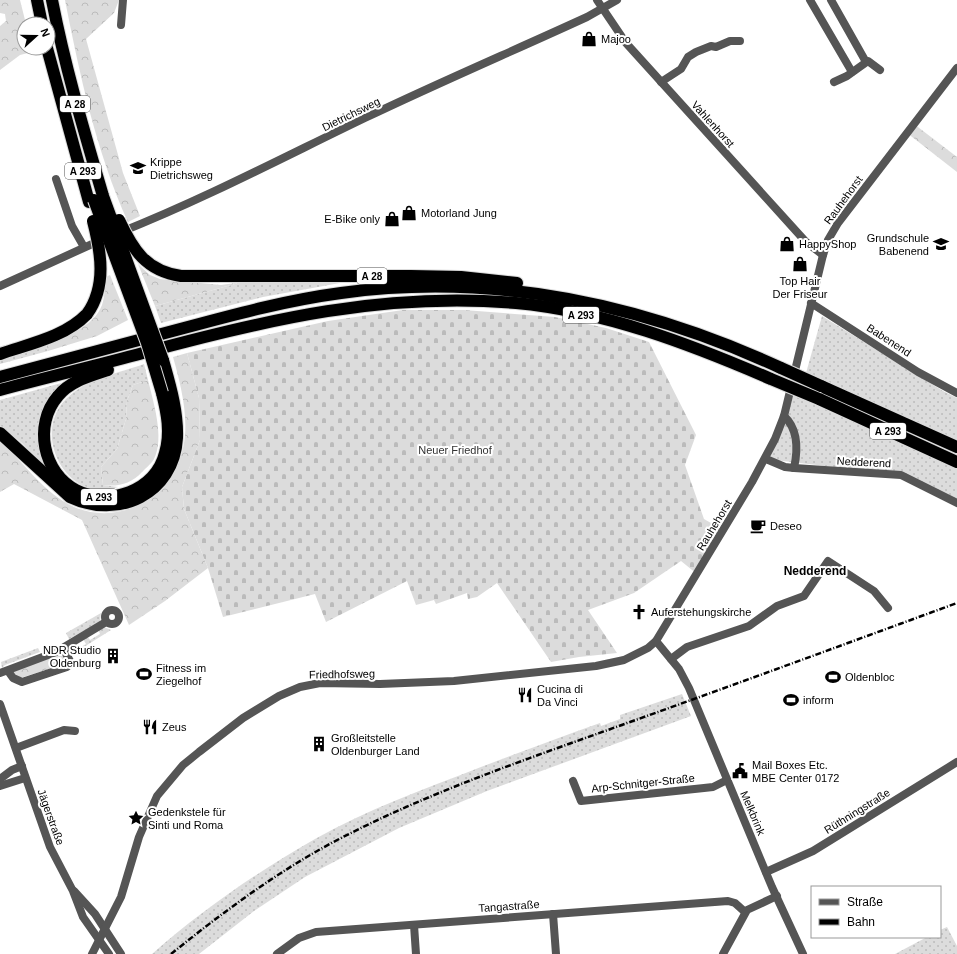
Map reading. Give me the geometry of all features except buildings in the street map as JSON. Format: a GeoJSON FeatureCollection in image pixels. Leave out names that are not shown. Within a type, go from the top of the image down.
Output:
{"type":"FeatureCollection","features":[{"type":"Feature","properties":{"kind":"highway"},"geometry":{"type":"LineString","coordinates":[[37,0],[40,16]]}},
{"type":"Feature","properties":{"kind":"highway","name":"A 28"},"geometry":{"type":"LineString","coordinates":[[0,354],[59,333],[74,325],[87,314],[97,297],[101,272],[98,198],[95,169],[66,70],[52,0]]}},
{"type":"Feature","properties":{"kind":"highway","name":"A 28"},"geometry":{"type":"LineString","coordinates":[[49,56],[72,142]]}},
{"type":"Feature","properties":{"kind":"highway","name":"A 293"},"geometry":{"type":"LineString","coordinates":[[72,142],[98,198],[147,343],[167,392],[168,423],[165,454],[160,465],[147,482],[129,493],[118,496],[99,497],[77,490],[66,484],[57,474],[46,452],[43,439],[44,424],[49,410],[57,396],[68,387],[80,380],[126,364],[141,354]]}},
{"type":"Feature","properties":{"kind":"highway","name":"A 28"},"geometry":{"type":"LineString","coordinates":[[98,198],[138,254],[150,265],[181,276],[461,277],[530,284],[560,296]]}},
{"type":"Feature","properties":{"kind":"highway","name":"A 293"},"geometry":{"type":"LineString","coordinates":[[0,376],[240,313],[296,300],[386,288],[472,287],[560,296],[661,321],[721,343],[781,368],[957,447]]}},
{"type":"Feature","properties":{"kind":"highway","name":"A 293"},"geometry":{"type":"LineString","coordinates":[[0,390],[244,327],[337,309],[387,303],[464,300],[518,304],[569,312],[621,324],[704,350],[819,399],[957,462]]}},
{"type":"Feature","properties":{"kind":"highway"},"geometry":{"type":"LineString","coordinates":[[0,433],[70,497],[92,505],[113,506],[125,504],[146,494],[156,485],[171,464],[177,438],[177,422],[167,392]]}},
{"type":"Feature","properties":{"kind":"street"},"geometry":{"type":"LineString","coordinates":[[121,25],[123,0]]}},
{"type":"Feature","properties":{"kind":"street","name":"Vahlenhorst"},"geometry":{"type":"LineString","coordinates":[[597,0],[626,43],[806,242],[823,255]]}},
{"type":"Feature","properties":{"kind":"street","name":"Dietrichsweg"},"geometry":{"type":"LineString","coordinates":[[0,286],[84,247],[150,220],[306,148],[366,118],[587,17],[616,0]]}},
{"type":"Feature","properties":{"kind":"street"},"geometry":{"type":"LineString","coordinates":[[810,0],[852,72]]}},
{"type":"Feature","properties":{"kind":"street"},"geometry":{"type":"LineString","coordinates":[[831,0],[866,62],[868,61],[880,70]]}},
{"type":"Feature","properties":{"kind":"street"},"geometry":{"type":"LineString","coordinates":[[661,82],[681,69],[688,58],[696,52],[710,46],[716,47],[730,41],[740,41]]}},
{"type":"Feature","properties":{"kind":"street"},"geometry":{"type":"LineString","coordinates":[[834,82],[866,62]]}},
{"type":"Feature","properties":{"kind":"street","name":"Rauhehorst"},"geometry":{"type":"LineString","coordinates":[[656,641],[766,459],[784,416],[823,255],[828,240],[838,223],[957,68]]}},
{"type":"Feature","properties":{"kind":"street"},"geometry":{"type":"LineString","coordinates":[[56,179],[72,226],[84,247]]}},
{"type":"Feature","properties":{"kind":"street","name":"Babenend"},"geometry":{"type":"LineString","coordinates":[[811,303],[918,372],[957,392]]}},
{"type":"Feature","properties":{"kind":"street"},"geometry":{"type":"LineString","coordinates":[[784,416],[792,426],[796,440],[798,452],[794,468]]}},
{"type":"Feature","properties":{"kind":"street","name":"Nedderend"},"geometry":{"type":"LineString","coordinates":[[766,459],[785,467],[901,475],[957,503]]}},
{"type":"Feature","properties":{"kind":"street"},"geometry":{"type":"LineString","coordinates":[[672,659],[687,647],[749,626],[777,606],[804,596],[828,560],[874,591],[888,608]]}},
{"type":"Feature","properties":{"kind":"street"},"geometry":{"type":"LineString","coordinates":[[4,672],[63,648],[106,622]]}},
{"type":"Feature","properties":{"kind":"street","name":"Melkbrink"},"geometry":{"type":"LineString","coordinates":[[656,641],[672,659],[689,688],[766,872],[803,954]]}},
{"type":"Feature","properties":{"kind":"street","name":"Friedhofsweg"},"geometry":{"type":"LineString","coordinates":[[92,954],[106,930],[121,897],[139,837],[157,796],[183,765],[199,752],[243,718],[288,691],[320,683],[388,684],[454,682],[562,671],[624,660],[646,649],[656,641]]}},
{"type":"Feature","properties":{"kind":"street"},"geometry":{"type":"LineString","coordinates":[[4,672],[22,682],[67,667],[70,665],[71,661],[63,648]]}},
{"type":"Feature","properties":{"kind":"street","name":"Jägerstraße"},"geometry":{"type":"LineString","coordinates":[[0,704],[50,847],[73,891],[83,917],[99,942],[109,954]]}},
{"type":"Feature","properties":{"kind":"street"},"geometry":{"type":"LineString","coordinates":[[16,748],[64,730],[76,731]]}},
{"type":"Feature","properties":{"kind":"street","name":"Rüthningstraße"},"geometry":{"type":"LineString","coordinates":[[766,872],[813,851],[957,762]]}},
{"type":"Feature","properties":{"kind":"street"},"geometry":{"type":"LineString","coordinates":[[0,779],[12,770],[22,766]]}},
{"type":"Feature","properties":{"kind":"street"},"geometry":{"type":"LineString","coordinates":[[0,786],[25,778]]}},
{"type":"Feature","properties":{"kind":"street","name":"Arp-Schnitger-Straße"},"geometry":{"type":"LineString","coordinates":[[573,781],[581,801],[708,788],[727,780]]}},
{"type":"Feature","properties":{"kind":"street","name":"Jägerstraße"},"geometry":{"type":"LineString","coordinates":[[73,891],[95,914],[121,954]]}},
{"type":"Feature","properties":{"kind":"street"},"geometry":{"type":"LineString","coordinates":[[723,954],[745,912],[777,896]]}},
{"type":"Feature","properties":{"kind":"street","name":"Tangastraße"},"geometry":{"type":"LineString","coordinates":[[278,954],[300,938],[310,933],[728,901],[735,903],[745,912]]}},
{"type":"Feature","properties":{"kind":"street"},"geometry":{"type":"LineString","coordinates":[[553,914],[556,954]]}},
{"type":"Feature","properties":{"kind":"street"},"geometry":{"type":"LineString","coordinates":[[414,925],[416,954]]}},
{"type":"Feature","properties":{"kind":"green space"},"geometry":{"type":"Polygon","coordinates":[[[0,0],[20,0],[24,16],[16,16],[16,56],[19,56],[0,70],[0,26],[6,21],[5,14],[0,13],[0,0]]]}},
{"type":"Feature","properties":{"kind":"green space"},"geometry":{"type":"Polygon","coordinates":[[[65,0],[119,0],[114,13],[86,39],[123,173],[140,216],[128,222],[107,168],[90,113],[65,0]]]}},
{"type":"Feature","properties":{"kind":"green space"},"geometry":{"type":"Polygon","coordinates":[[[914,124],[957,157],[957,172],[907,133],[914,124]]]}},
{"type":"Feature","properties":{"kind":"green space"},"geometry":{"type":"Polygon","coordinates":[[[138,264],[150,275],[160,279],[221,285],[242,282],[155,306],[138,264]]]}},
{"type":"Feature","properties":{"kind":"green space"},"geometry":{"type":"Polygon","coordinates":[[[110,275],[128,320],[97,336],[48,351],[44,344],[78,330],[92,320],[98,313],[103,302],[106,277],[110,275]]]}},
{"type":"Feature","properties":{"kind":"green space"},"geometry":{"type":"Polygon","coordinates":[[[351,281],[263,297],[161,323],[155,306],[242,282],[351,281]]]}},
{"type":"Feature","properties":{"kind":"green space","name":"Neuer Friedhof"},"geometry":{"type":"Polygon","coordinates":[[[403,310],[464,310],[555,317],[606,328],[649,342],[696,435],[685,465],[704,519],[723,530],[697,574],[681,561],[634,593],[588,610],[617,653],[551,662],[497,583],[477,597],[468,599],[467,593],[436,604],[434,600],[416,605],[407,581],[326,622],[315,594],[223,617],[208,568],[184,509],[182,487],[200,440],[199,398],[187,353],[328,321],[403,310]]]}},
{"type":"Feature","properties":{"kind":"green space"},"geometry":{"type":"Polygon","coordinates":[[[822,316],[943,391],[957,398],[957,502],[901,475],[766,459],[789,393],[799,398],[822,316]]]}},
{"type":"Feature","properties":{"kind":"green space"},"geometry":{"type":"Polygon","coordinates":[[[44,343],[48,351],[0,364],[0,358],[44,343]]]}},
{"type":"Feature","properties":{"kind":"green space"},"geometry":{"type":"Polygon","coordinates":[[[187,353],[199,398],[200,440],[182,487],[184,509],[208,568],[165,601],[129,625],[82,520],[14,484],[0,492],[0,440],[44,486],[63,501],[74,507],[94,512],[113,513],[131,508],[148,500],[162,487],[173,472],[181,454],[185,435],[185,415],[173,357],[187,353]]]}},
{"type":"Feature","properties":{"kind":"green space"},"geometry":{"type":"Polygon","coordinates":[[[144,364],[148,380],[133,385],[127,401],[126,419],[117,449],[101,467],[103,485],[118,487],[100,490],[84,486],[70,477],[60,463],[53,447],[52,430],[56,414],[66,399],[83,386],[103,377],[144,364]]]}},
{"type":"Feature","properties":{"kind":"green space"},"geometry":{"type":"Polygon","coordinates":[[[148,380],[158,430],[157,450],[154,459],[138,476],[129,482],[114,486],[103,485],[101,467],[117,449],[126,419],[127,401],[133,385],[148,380]]]}},
{"type":"Feature","properties":{"kind":"green space"},"geometry":{"type":"Polygon","coordinates":[[[65,382],[44,411],[53,476],[22,443],[0,426],[0,400],[65,382]]]}},
{"type":"Feature","properties":{"kind":"green space"},"geometry":{"type":"Polygon","coordinates":[[[101,613],[100,622],[69,639],[66,633],[101,613]]]}},
{"type":"Feature","properties":{"kind":"green space"},"geometry":{"type":"Polygon","coordinates":[[[104,627],[111,630],[71,655],[68,648],[72,645],[76,650],[86,644],[83,639],[87,636],[90,640],[100,634],[98,629],[104,627]]]}},
{"type":"Feature","properties":{"kind":"green space"},"geometry":{"type":"Polygon","coordinates":[[[38,648],[40,652],[5,665],[2,668],[1,662],[38,648]]]}},
{"type":"Feature","properties":{"kind":"green space"},"geometry":{"type":"Polygon","coordinates":[[[52,656],[65,656],[68,663],[17,679],[13,672],[52,656]]]}},
{"type":"Feature","properties":{"kind":"green space"},"geometry":{"type":"Polygon","coordinates":[[[682,694],[691,716],[487,791],[399,828],[305,877],[254,911],[199,954],[152,954],[190,922],[230,892],[315,839],[355,818],[481,767],[600,723],[601,726],[620,719],[620,715],[682,694]]]}},
{"type":"Feature","properties":{"kind":"green space"},"geometry":{"type":"Polygon","coordinates":[[[947,927],[957,946],[957,954],[895,954],[925,938],[941,938],[941,930],[947,927]]]}},
{"type":"Feature","properties":{"kind":"railway"},"geometry":{"type":"LineString","coordinates":[[171,954],[235,904],[280,873],[351,833],[419,801],[524,760],[957,603]]}},
{"type":"Feature","properties":{"kind":"place","name":"Majoo"},"geometry":{"type":"Point","coordinates":[589,39]}},
{"type":"Feature","properties":{"kind":"place","name":"Krippe Dietrichsweg"},"geometry":{"type":"Point","coordinates":[138,168]}},
{"type":"Feature","properties":{"kind":"place","name":"Motorland Jung"},"geometry":{"type":"Point","coordinates":[409,213]}},
{"type":"Feature","properties":{"kind":"place","name":"E-Bike only"},"geometry":{"type":"Point","coordinates":[392,219]}},
{"type":"Feature","properties":{"kind":"place","name":"HappyShop"},"geometry":{"type":"Point","coordinates":[787,244]}},
{"type":"Feature","properties":{"kind":"place","name":"Grundschule Babenend"},"geometry":{"type":"Point","coordinates":[941,244]}},
{"type":"Feature","properties":{"kind":"place","name":"Top Hair Der Friseur"},"geometry":{"type":"Point","coordinates":[800,264]}},
{"type":"Feature","properties":{"kind":"place","name":"Deseo"},"geometry":{"type":"Point","coordinates":[758,526]}},
{"type":"Feature","properties":{"kind":"place","name":"Auferstehungskirche"},"geometry":{"type":"Point","coordinates":[639,612]}},
{"type":"Feature","properties":{"kind":"place","name":"NDR Studio Oldenburg"},"geometry":{"type":"Point","coordinates":[113,656]}},
{"type":"Feature","properties":{"kind":"place","name":"Fitness im Ziegelhof"},"geometry":{"type":"Point","coordinates":[144,674]}},
{"type":"Feature","properties":{"kind":"place","name":"Oldenbloc"},"geometry":{"type":"Point","coordinates":[833,677]}},
{"type":"Feature","properties":{"kind":"place","name":"Cucina di Da Vinci"},"geometry":{"type":"Point","coordinates":[525,695]}},
{"type":"Feature","properties":{"kind":"place","name":"inform"},"geometry":{"type":"Point","coordinates":[791,700]}},
{"type":"Feature","properties":{"kind":"place","name":"Zeus"},"geometry":{"type":"Point","coordinates":[150,727]}},
{"type":"Feature","properties":{"kind":"place","name":"Großleitstelle Oldenburger Land"},"geometry":{"type":"Point","coordinates":[319,744]}},
{"type":"Feature","properties":{"kind":"place","name":"Mail Boxes Etc. MBE Center 0172"},"geometry":{"type":"Point","coordinates":[740,771]}},
{"type":"Feature","properties":{"kind":"place","name":"Gedenkstele für Sinti und Roma"},"geometry":{"type":"Point","coordinates":[136,818]}},
{"type":"Feature","properties":{"kind":"district","name":"Nedderend"},"geometry":{"type":"Point","coordinates":[815,571]}}]}
